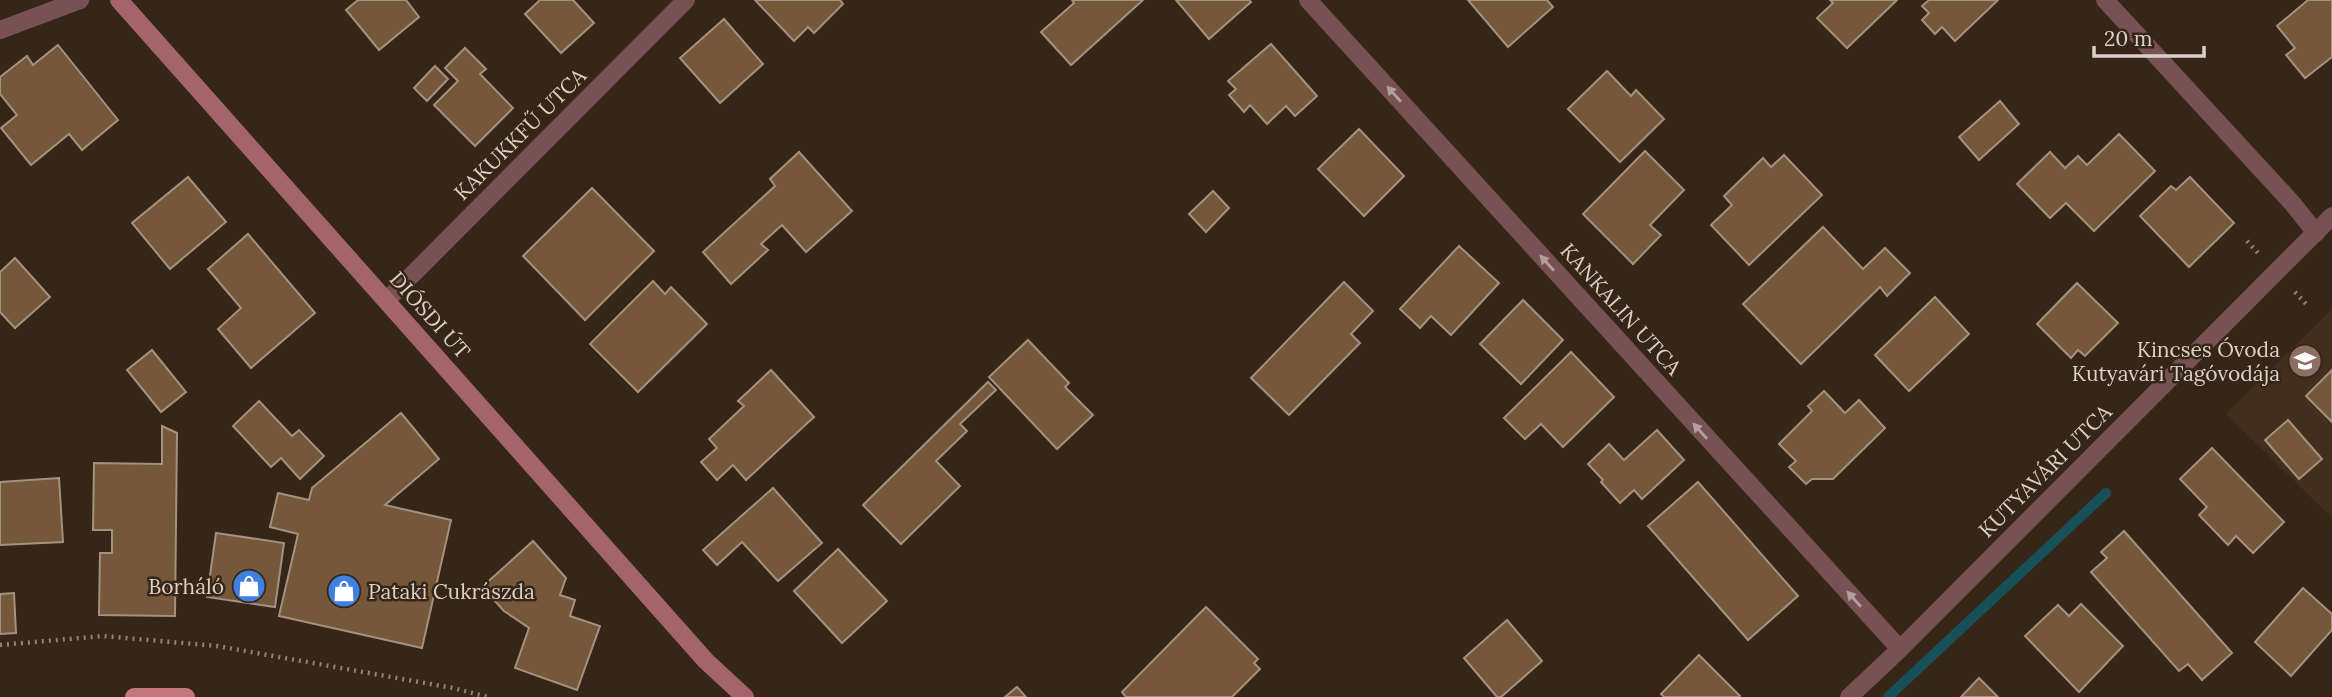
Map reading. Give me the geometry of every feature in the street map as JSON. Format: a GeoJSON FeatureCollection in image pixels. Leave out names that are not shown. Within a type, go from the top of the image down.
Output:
{"type":"FeatureCollection","features":[{"type":"Feature","properties":{"kind":"main road","name":"DIÓSDI ÚT"},"geometry":{"type":"LineString","coordinates":[[119,0],[706,661],[745,697]]}},
{"type":"Feature","properties":{"kind":"main road","name":"DIÓSDI ÚT"},"geometry":{"type":"LineString","coordinates":[[706,661],[728,697]]}},
{"type":"Feature","properties":{"kind":"main road"},"geometry":{"type":"LineString","coordinates":[[134,697],[186,697]]}},
{"type":"Feature","properties":{"kind":"street"},"geometry":{"type":"LineString","coordinates":[[0,30],[80,0]]}},
{"type":"Feature","properties":{"kind":"street","name":"KAKUKKFŰ UTCA"},"geometry":{"type":"LineString","coordinates":[[387,300],[686,0]]}},
{"type":"Feature","properties":{"kind":"street","name":"KANKALIN UTCA"},"geometry":{"type":"LineString","coordinates":[[1308,0],[1899,649]]}},
{"type":"Feature","properties":{"kind":"street"},"geometry":{"type":"LineString","coordinates":[[2105,0],[2316,233]]}},
{"type":"Feature","properties":{"kind":"street","name":"KUTYAVÁRI UTCA"},"geometry":{"type":"LineString","coordinates":[[1849,697],[2332,216]]}},
{"type":"Feature","properties":{"kind":"path"},"geometry":{"type":"LineString","coordinates":[[0,645],[103,636],[217,646],[453,688],[488,697]]}},
{"type":"Feature","properties":{"kind":"shaded area","name":"Kincses Óvoda Kutyavári Tagóvodája"},"geometry":{"type":"Polygon","coordinates":[[[2332,309],[2332,518],[2226,414],[2332,309]]]}},
{"type":"Feature","properties":{"kind":"building"},"geometry":{"type":"Polygon","coordinates":[[[358,0],[406,0],[419,17],[379,50],[346,10],[358,0]]]}},
{"type":"Feature","properties":{"kind":"building"},"geometry":{"type":"Polygon","coordinates":[[[540,0],[573,0],[594,23],[561,53],[525,14],[540,0]]]}},
{"type":"Feature","properties":{"kind":"building"},"geometry":{"type":"Polygon","coordinates":[[[755,0],[840,0],[843,4],[814,33],[808,27],[794,41],[755,0]]]}},
{"type":"Feature","properties":{"kind":"building"},"geometry":{"type":"Polygon","coordinates":[[[1072,0],[1143,0],[1071,65],[1041,32],[1074,3],[1072,0]]]}},
{"type":"Feature","properties":{"kind":"building"},"geometry":{"type":"Polygon","coordinates":[[[1176,0],[1249,0],[1251,2],[1209,39],[1176,0]]]}},
{"type":"Feature","properties":{"kind":"building"},"geometry":{"type":"Polygon","coordinates":[[[1468,0],[1547,0],[1553,7],[1508,47],[1468,0]]]}},
{"type":"Feature","properties":{"kind":"building"},"geometry":{"type":"Polygon","coordinates":[[[1830,0],[1897,0],[1847,48],[1817,18],[1833,3],[1830,0]]]}},
{"type":"Feature","properties":{"kind":"building"},"geometry":{"type":"Polygon","coordinates":[[[1929,0],[1998,0],[1955,41],[1942,27],[1935,34],[1922,20],[1929,13],[1922,6],[1929,0]]]}},
{"type":"Feature","properties":{"kind":"building"},"geometry":{"type":"Polygon","coordinates":[[[2308,0],[2332,0],[2332,57],[2305,78],[2286,55],[2295,48],[2277,26],[2308,0]]]}},
{"type":"Feature","properties":{"kind":"building"},"geometry":{"type":"Polygon","coordinates":[[[724,19],[763,64],[720,103],[680,58],[724,19]]]}},
{"type":"Feature","properties":{"kind":"building"},"geometry":{"type":"Polygon","coordinates":[[[1271,44],[1317,96],[1295,116],[1286,106],[1267,124],[1250,105],[1244,112],[1229,95],[1236,89],[1228,81],[1271,44]]]}},
{"type":"Feature","properties":{"kind":"building"},"geometry":{"type":"Polygon","coordinates":[[[58,45],[118,120],[82,150],[69,134],[31,165],[1,128],[17,115],[0,94],[0,77],[27,56],[33,65],[58,45]]]}},
{"type":"Feature","properties":{"kind":"building"},"geometry":{"type":"Polygon","coordinates":[[[465,48],[486,69],[480,74],[513,108],[475,146],[434,105],[458,81],[445,68],[465,48]]]}},
{"type":"Feature","properties":{"kind":"building"},"geometry":{"type":"Polygon","coordinates":[[[435,66],[448,79],[427,101],[414,88],[435,66]]]}},
{"type":"Feature","properties":{"kind":"building"},"geometry":{"type":"Polygon","coordinates":[[[1607,71],[1631,96],[1636,90],[1664,119],[1620,162],[1568,109],[1607,71]]]}},
{"type":"Feature","properties":{"kind":"building"},"geometry":{"type":"Polygon","coordinates":[[[2000,101],[2019,124],[1979,160],[1959,137],[2000,101]]]}},
{"type":"Feature","properties":{"kind":"building"},"geometry":{"type":"Polygon","coordinates":[[[1359,129],[1404,176],[1364,216],[1318,169],[1359,129]]]}},
{"type":"Feature","properties":{"kind":"building"},"geometry":{"type":"Polygon","coordinates":[[[2119,134],[2155,171],[2094,231],[2066,203],[2050,218],[2017,184],[2050,152],[2065,168],[2078,156],[2087,165],[2119,134]]]}},
{"type":"Feature","properties":{"kind":"building"},"geometry":{"type":"Polygon","coordinates":[[[1645,151],[1684,190],[1650,225],[1661,235],[1633,264],[1583,214],[1645,151]]]}},
{"type":"Feature","properties":{"kind":"building"},"geometry":{"type":"Polygon","coordinates":[[[799,152],[852,211],[806,252],[782,225],[761,244],[768,250],[731,284],[703,252],[775,186],[770,179],[799,152]]]}},
{"type":"Feature","properties":{"kind":"building"},"geometry":{"type":"Polygon","coordinates":[[[1784,155],[1822,195],[1749,265],[1711,225],[1732,205],[1724,196],[1763,158],[1771,167],[1784,155]]]}},
{"type":"Feature","properties":{"kind":"building"},"geometry":{"type":"Polygon","coordinates":[[[188,177],[226,222],[170,269],[132,223],[188,177]]]}},
{"type":"Feature","properties":{"kind":"building"},"geometry":{"type":"Polygon","coordinates":[[[2190,177],[2234,223],[2189,267],[2140,216],[2171,186],[2176,190],[2190,177]]]}},
{"type":"Feature","properties":{"kind":"building"},"geometry":{"type":"Polygon","coordinates":[[[592,188],[654,251],[585,320],[523,256],[592,188]]]}},
{"type":"Feature","properties":{"kind":"building"},"geometry":{"type":"Polygon","coordinates":[[[1213,191],[1229,208],[1206,232],[1189,214],[1213,191]]]}},
{"type":"Feature","properties":{"kind":"building"},"geometry":{"type":"Polygon","coordinates":[[[1823,227],[1863,269],[1885,248],[1910,273],[1887,296],[1880,287],[1801,364],[1743,304],[1823,227]]]}},
{"type":"Feature","properties":{"kind":"building"},"geometry":{"type":"Polygon","coordinates":[[[248,234],[315,313],[251,368],[218,329],[241,308],[208,269],[248,234]]]}},
{"type":"Feature","properties":{"kind":"building"},"geometry":{"type":"Polygon","coordinates":[[[1459,246],[1499,283],[1451,335],[1431,316],[1420,328],[1400,309],[1459,246]]]}},
{"type":"Feature","properties":{"kind":"building"},"geometry":{"type":"Polygon","coordinates":[[[15,258],[50,297],[15,328],[0,312],[0,272],[15,258]]]}},
{"type":"Feature","properties":{"kind":"building"},"geometry":{"type":"Polygon","coordinates":[[[653,281],[665,294],[671,287],[707,324],[638,392],[590,344],[653,281]]]}},
{"type":"Feature","properties":{"kind":"building"},"geometry":{"type":"Polygon","coordinates":[[[1344,282],[1373,311],[1351,334],[1360,343],[1289,415],[1251,378],[1344,282]]]}},
{"type":"Feature","properties":{"kind":"building"},"geometry":{"type":"Polygon","coordinates":[[[2077,283],[2118,323],[2085,356],[2078,350],[2071,358],[2037,324],[2077,283]]]}},
{"type":"Feature","properties":{"kind":"building"},"geometry":{"type":"Polygon","coordinates":[[[1935,297],[1969,334],[1909,391],[1875,355],[1935,297]]]}},
{"type":"Feature","properties":{"kind":"building"},"geometry":{"type":"Polygon","coordinates":[[[1523,300],[1563,340],[1521,384],[1480,344],[1523,300]]]}},
{"type":"Feature","properties":{"kind":"building"},"geometry":{"type":"Polygon","coordinates":[[[1028,340],[1069,383],[1065,387],[1093,415],[1057,449],[989,377],[1028,340]]]}},
{"type":"Feature","properties":{"kind":"building"},"geometry":{"type":"Polygon","coordinates":[[[152,350],[186,392],[161,412],[127,370],[152,350]]]}},
{"type":"Feature","properties":{"kind":"building"},"geometry":{"type":"Polygon","coordinates":[[[1571,352],[1614,397],[1563,447],[1541,424],[1525,439],[1504,418],[1571,352]]]}},
{"type":"Feature","properties":{"kind":"building"},"geometry":{"type":"Polygon","coordinates":[[[771,370],[814,417],[746,480],[733,465],[717,480],[701,462],[717,448],[709,439],[744,406],[738,401],[771,370]]]}},
{"type":"Feature","properties":{"kind":"building"},"geometry":{"type":"Polygon","coordinates":[[[2332,370],[2332,422],[2306,396],[2332,370]]]}},
{"type":"Feature","properties":{"kind":"building"},"geometry":{"type":"Polygon","coordinates":[[[988,382],[996,390],[960,424],[967,431],[936,461],[960,486],[901,544],[863,505],[988,382]]]}},
{"type":"Feature","properties":{"kind":"building"},"geometry":{"type":"Polygon","coordinates":[[[1824,391],[1845,413],[1859,400],[1885,428],[1833,479],[1812,479],[1806,484],[1789,467],[1796,461],[1779,444],[1812,411],[1808,406],[1824,391]]]}},
{"type":"Feature","properties":{"kind":"building"},"geometry":{"type":"Polygon","coordinates":[[[259,401],[292,436],[299,430],[324,456],[300,479],[281,458],[271,467],[233,426],[259,401]]]}},
{"type":"Feature","properties":{"kind":"building"},"geometry":{"type":"Polygon","coordinates":[[[401,413],[439,459],[385,505],[451,520],[422,648],[279,616],[298,534],[270,527],[278,493],[309,500],[312,488],[401,413]]]}},
{"type":"Feature","properties":{"kind":"building"},"geometry":{"type":"Polygon","coordinates":[[[2288,420],[2322,459],[2299,479],[2265,440],[2288,420]]]}},
{"type":"Feature","properties":{"kind":"building"},"geometry":{"type":"Polygon","coordinates":[[[162,426],[177,433],[175,616],[99,615],[100,553],[112,553],[112,530],[93,530],[94,463],[162,464],[162,426]]]}},
{"type":"Feature","properties":{"kind":"building"},"geometry":{"type":"Polygon","coordinates":[[[1657,430],[1684,460],[1642,499],[1634,490],[1620,503],[1588,464],[1609,444],[1624,460],[1657,430]]]}},
{"type":"Feature","properties":{"kind":"building"},"geometry":{"type":"Polygon","coordinates":[[[2212,448],[2284,522],[2253,553],[2236,536],[2228,545],[2199,515],[2207,507],[2180,479],[2212,448]]]}},
{"type":"Feature","properties":{"kind":"building"},"geometry":{"type":"Polygon","coordinates":[[[59,478],[63,542],[0,545],[0,482],[59,478]]]}},
{"type":"Feature","properties":{"kind":"building"},"geometry":{"type":"Polygon","coordinates":[[[1698,482],[1798,596],[1748,640],[1648,526],[1698,482]]]}},
{"type":"Feature","properties":{"kind":"building"},"geometry":{"type":"Polygon","coordinates":[[[773,488],[822,543],[778,581],[742,542],[717,565],[703,550],[773,488]]]}},
{"type":"Feature","properties":{"kind":"building"},"geometry":{"type":"Polygon","coordinates":[[[2124,531],[2232,653],[2202,680],[2188,664],[2179,671],[2091,572],[2107,558],[2101,552],[2124,531]]]}},
{"type":"Feature","properties":{"kind":"building"},"geometry":{"type":"Polygon","coordinates":[[[216,533],[284,543],[275,607],[207,597],[216,533]]]}},
{"type":"Feature","properties":{"kind":"building"},"geometry":{"type":"Polygon","coordinates":[[[533,541],[566,578],[560,595],[575,600],[570,616],[600,626],[577,690],[515,668],[529,628],[504,611],[482,587],[533,541]]]}},
{"type":"Feature","properties":{"kind":"building"},"geometry":{"type":"Polygon","coordinates":[[[838,549],[887,601],[842,643],[794,591],[838,549]]]}},
{"type":"Feature","properties":{"kind":"building"},"geometry":{"type":"Polygon","coordinates":[[[2303,588],[2332,614],[2332,630],[2291,676],[2255,642],[2303,588]]]}},
{"type":"Feature","properties":{"kind":"building"},"geometry":{"type":"Polygon","coordinates":[[[14,593],[16,633],[0,634],[0,594],[14,593]]]}},
{"type":"Feature","properties":{"kind":"building"},"geometry":{"type":"Polygon","coordinates":[[[2081,604],[2123,646],[2079,692],[2025,636],[2058,605],[2069,616],[2081,604]]]}},
{"type":"Feature","properties":{"kind":"building"},"geometry":{"type":"Polygon","coordinates":[[[1206,607],[1258,659],[1254,663],[1260,669],[1232,697],[1126,697],[1122,692],[1206,607]]]}},
{"type":"Feature","properties":{"kind":"building"},"geometry":{"type":"Polygon","coordinates":[[[1507,620],[1542,661],[1501,697],[1497,697],[1464,658],[1507,620]]]}},
{"type":"Feature","properties":{"kind":"building"},"geometry":{"type":"Polygon","coordinates":[[[1699,655],[1739,697],[1664,697],[1661,694],[1699,655]]]}},
{"type":"Feature","properties":{"kind":"building"},"geometry":{"type":"Polygon","coordinates":[[[1979,678],[1998,697],[1961,697],[1979,678]]]}},
{"type":"Feature","properties":{"kind":"building"},"geometry":{"type":"Polygon","coordinates":[[[1017,687],[1026,697],[1005,697],[1017,687]]]}},
{"type":"Feature","properties":{"kind":"waterway"},"geometry":{"type":"LineString","coordinates":[[1888,697],[2106,493]]}},
{"type":"Feature","properties":{"kind":"place","name":"Kincses Óvoda Kutyavári Tagóvodája"},"geometry":{"type":"Point","coordinates":[2305,361]}},
{"type":"Feature","properties":{"kind":"place","name":"Borháló"},"geometry":{"type":"Point","coordinates":[249,586]}},
{"type":"Feature","properties":{"kind":"place","name":"Pataki Cukrászda"},"geometry":{"type":"Point","coordinates":[344,591]}}]}
